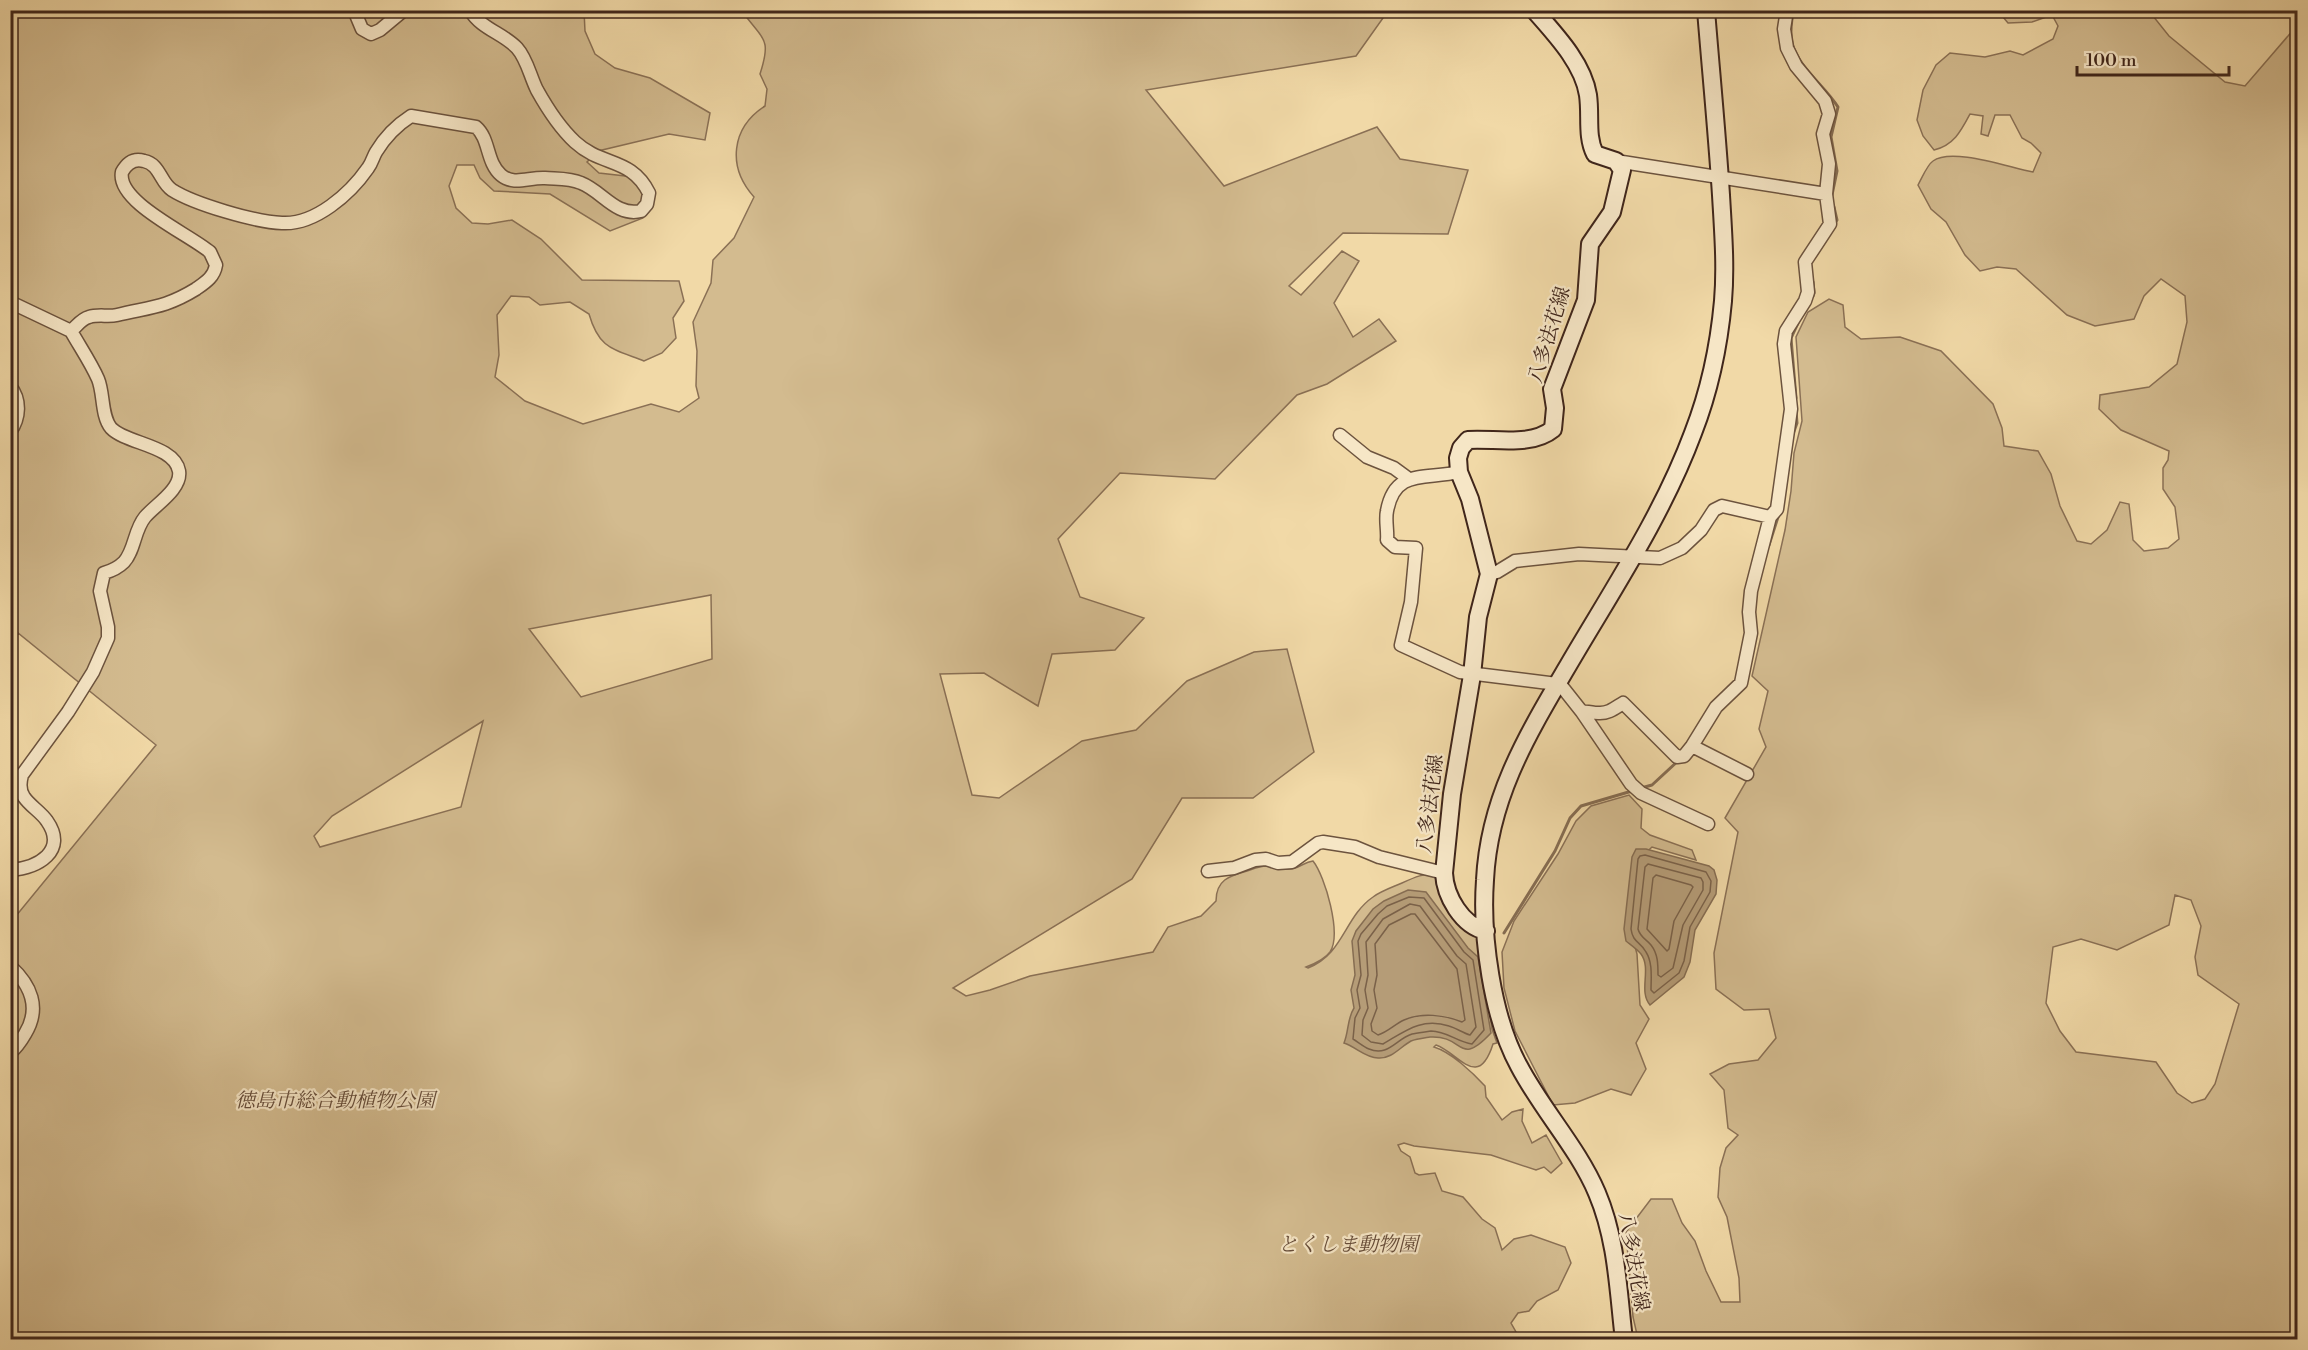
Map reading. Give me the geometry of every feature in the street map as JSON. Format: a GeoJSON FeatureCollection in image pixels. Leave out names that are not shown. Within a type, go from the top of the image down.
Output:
{"type":"FeatureCollection","features":[{"type":"Feature","properties":{"kind":"main road"},"geometry":{"type":"LineString","coordinates":[[1534,10],[1571,54],[1588,94],[1590,144],[1595,154],[1616,161]]}},
{"type":"Feature","properties":{"kind":"main road","name":"八多法花線"},"geometry":{"type":"LineString","coordinates":[[1624,1340],[1618,1274],[1608,1226],[1596,1191],[1519,1067],[1502,1031],[1494,994],[1486,931],[1484,882],[1488,841],[1494,814],[1508,777],[1557,684],[1632,558],[1669,488],[1694,432],[1710,378],[1723,302],[1724,248],[1706,10]]}},
{"type":"Feature","properties":{"kind":"main road","name":"八多法花線"},"geometry":{"type":"LineString","coordinates":[[1486,931],[1474,929],[1459,913],[1443,873],[1452,794],[1472,675],[1478,617],[1489,574],[1478,527],[1459,472],[1458,458],[1461,448],[1468,440],[1514,441],[1545,436],[1553,429],[1555,408],[1552,389],[1586,300],[1590,244],[1612,212],[1622,170],[1616,161]]}},
{"type":"Feature","properties":{"kind":"street"},"geometry":{"type":"LineString","coordinates":[[354,10],[362,29],[371,34],[380,30],[404,10]]}},
{"type":"Feature","properties":{"kind":"street"},"geometry":{"type":"LineString","coordinates":[[71,332],[82,320],[91,316],[118,315],[166,305],[200,286],[214,273],[216,265],[210,252],[139,203],[123,187],[122,172],[126,165],[136,160],[150,162],[160,173],[167,186],[190,198],[259,219],[291,223],[315,215],[350,190],[370,166],[375,153],[388,136],[400,123],[411,116],[476,127],[483,134],[494,166],[500,174],[512,182],[538,178],[567,179],[582,183],[627,212],[641,211],[647,204],[649,193],[636,174],[628,168],[594,156],[574,141],[537,90],[520,51],[510,41],[482,24],[470,10]]}},
{"type":"Feature","properties":{"kind":"street"},"geometry":{"type":"LineString","coordinates":[[1582,712],[1601,714],[1623,703],[1677,757],[1684,756],[1716,707],[1741,683],[1751,633],[1749,612],[1751,591],[1770,517],[1777,509],[1791,409],[1784,344],[1786,331],[1805,301],[1808,292],[1805,262],[1830,224],[1826,194],[1829,164],[1823,134],[1829,114],[1825,100],[1797,66],[1787,48],[1784,28],[1787,10]]}},
{"type":"Feature","properties":{"kind":"street"},"geometry":{"type":"LineString","coordinates":[[1616,161],[1826,194]]}},
{"type":"Feature","properties":{"kind":"street"},"geometry":{"type":"LineString","coordinates":[[10,302],[71,332],[98,380],[111,427],[119,433],[164,453],[179,470],[178,480],[174,487],[144,519],[124,562],[104,573],[100,591],[108,627],[108,638],[93,672],[68,712],[22,775],[20,782],[24,797],[46,819],[56,839],[47,858],[42,862],[31,867],[10,870]]}},
{"type":"Feature","properties":{"kind":"street"},"geometry":{"type":"LineString","coordinates":[[10,386],[19,404],[18,415],[10,432]]}},
{"type":"Feature","properties":{"kind":"street"},"geometry":{"type":"LineString","coordinates":[[1340,435],[1367,457],[1394,468],[1409,479]]}},
{"type":"Feature","properties":{"kind":"street"},"geometry":{"type":"LineString","coordinates":[[1459,472],[1409,479],[1401,482],[1393,491],[1386,513],[1387,540],[1395,547],[1416,548],[1411,602],[1401,645],[1460,672],[1557,684],[1563,688],[1582,712],[1631,784],[1641,793],[1708,824]]}},
{"type":"Feature","properties":{"kind":"street"},"geometry":{"type":"LineString","coordinates":[[1489,574],[1515,561],[1579,554],[1660,558],[1682,548],[1701,530],[1714,510],[1722,506],[1770,517]]}},
{"type":"Feature","properties":{"kind":"street"},"geometry":{"type":"LineString","coordinates":[[1692,746],[1747,774]]}},
{"type":"Feature","properties":{"kind":"street"},"geometry":{"type":"LineString","coordinates":[[1208,871],[1234,868],[1255,860],[1266,859],[1285,864],[1323,842],[1355,847],[1379,857],[1443,873]]}},
{"type":"Feature","properties":{"kind":"street"},"geometry":{"type":"LineString","coordinates":[[10,966],[24,978],[33,998],[34,1012],[29,1029],[10,1053]]}},
{"type":"Feature","properties":{"kind":"green space"},"geometry":{"type":"Polygon","coordinates":[[[11,11],[584,11],[585,31],[595,54],[615,68],[650,78],[710,113],[705,140],[669,134],[598,151],[587,162],[599,173],[634,177],[651,203],[643,218],[610,231],[550,194],[494,191],[480,178],[474,165],[457,165],[449,186],[456,208],[472,223],[488,224],[512,220],[541,239],[582,280],[679,281],[684,301],[673,318],[676,338],[662,353],[644,361],[609,346],[597,334],[589,314],[570,302],[540,305],[529,297],[511,296],[497,315],[499,355],[495,377],[525,401],[583,424],[651,404],[679,412],[699,398],[696,386],[697,351],[693,322],[711,283],[713,260],[734,238],[754,197],[740,173],[737,148],[745,125],[765,106],[767,89],[760,74],[765,54],[764,41],[761,36],[744,14],[717,11],[1388,11],[1356,56],[1146,90],[1224,186],[1377,127],[1400,159],[1468,170],[1448,234],[1343,233],[1289,286],[1301,295],[1342,251],[1359,261],[1334,303],[1353,337],[1379,319],[1396,341],[1327,384],[1297,395],[1215,479],[1120,473],[1058,539],[1080,597],[1144,618],[1115,650],[1052,654],[1038,706],[984,673],[940,674],[972,795],[999,798],[1082,741],[1136,730],[1187,681],[1254,652],[1287,649],[1314,752],[1253,798],[1182,798],[1132,879],[953,988],[966,996],[1030,976],[1153,952],[1168,927],[1201,916],[1216,901],[1218,888],[1229,877],[1266,866],[1291,869],[1313,861],[1318,868],[1331,905],[1334,932],[1330,952],[1316,963],[1306,967],[1308,968],[1320,962],[1329,954],[1363,905],[1373,897],[1415,877],[1438,874],[1480,937],[1492,1029],[1497,1043],[1493,1044],[1481,1065],[1474,1067],[1436,1045],[1434,1047],[1454,1058],[1485,1086],[1486,1097],[1502,1120],[1512,1112],[1523,1109],[1522,1121],[1532,1143],[1546,1135],[1562,1163],[1551,1173],[1544,1167],[1536,1170],[1491,1155],[1404,1143],[1398,1145],[1401,1151],[1410,1157],[1415,1173],[1419,1175],[1435,1173],[1442,1191],[1463,1197],[1482,1219],[1495,1228],[1502,1250],[1514,1239],[1531,1235],[1565,1247],[1571,1263],[1558,1290],[1537,1301],[1529,1311],[1518,1313],[1511,1323],[1520,1339],[11,1339],[11,922],[156,745],[18,633],[11,648],[11,11]],[[711,595],[529,629],[581,697],[712,659],[711,595]],[[483,721],[332,816],[314,836],[320,847],[461,807],[483,721]]]}},
{"type":"Feature","properties":{"kind":"green space"},"geometry":{"type":"Polygon","coordinates":[[[1998,11],[2149,11],[2169,36],[2225,82],[2245,86],[2294,29],[2298,31],[2297,1339],[1638,1339],[1633,1317],[1626,1232],[1651,1199],[1672,1199],[1682,1223],[1695,1241],[1721,1302],[1740,1302],[1739,1278],[1727,1217],[1718,1197],[1720,1168],[1726,1148],[1738,1135],[1728,1128],[1724,1090],[1710,1074],[1729,1064],[1758,1060],[1776,1038],[1769,1009],[1744,1010],[1716,989],[1714,953],[1738,832],[1725,818],[1766,747],[1759,729],[1768,691],[1752,676],[1785,530],[1794,453],[1802,421],[1796,337],[1808,312],[1829,299],[1843,305],[1845,327],[1861,339],[1900,337],[1941,351],[1993,404],[2002,428],[2004,446],[2038,451],[2051,474],[2060,506],[2077,541],[2091,544],[2107,530],[2120,502],[2129,504],[2133,540],[2144,551],[2168,548],[2179,539],[2175,507],[2163,489],[2163,468],[2168,460],[2169,451],[2121,430],[2099,409],[2100,395],[2149,387],[2177,364],[2187,322],[2185,296],[2161,279],[2144,296],[2134,319],[2095,326],[2067,315],[2016,269],[1997,267],[1980,271],[1965,255],[1946,222],[1931,209],[1918,185],[1931,163],[1942,157],[1967,157],[2033,172],[2041,153],[2022,138],[2010,115],[1995,115],[1988,136],[1981,134],[1983,116],[1970,114],[1952,141],[1934,150],[1923,136],[1917,120],[1923,90],[1936,65],[1950,53],[1985,57],[2010,51],[2023,55],[2053,39],[2058,26],[2052,15],[2032,22],[2008,23],[1998,11]],[[2175,895],[2169,925],[2117,950],[2081,939],[2053,947],[2046,1003],[2060,1031],[2076,1052],[2156,1062],[2177,1093],[2192,1103],[2205,1099],[2215,1084],[2239,1004],[2198,975],[2195,957],[2201,926],[2191,900],[2175,895]]]}},
{"type":"Feature","properties":{"kind":"green space"},"geometry":{"type":"Polygon","coordinates":[[[1629,795],[1642,809],[1641,828],[1650,835],[1692,850],[1696,860],[1652,847],[1638,860],[1630,928],[1637,954],[1640,1005],[1649,1019],[1636,1043],[1646,1069],[1631,1095],[1611,1089],[1575,1103],[1553,1105],[1515,1031],[1504,988],[1502,952],[1514,921],[1558,854],[1576,821],[1591,806],[1629,795]]]}},
{"type":"Feature","properties":{"kind":"water"},"geometry":{"type":"Polygon","coordinates":[[[1636,849],[1646,849],[1709,866],[1714,870],[1717,880],[1716,894],[1695,930],[1690,962],[1684,977],[1650,1005],[1645,993],[1644,960],[1639,952],[1626,941],[1624,929],[1632,857],[1636,849]]]}},
{"type":"Feature","properties":{"kind":"water"},"geometry":{"type":"Polygon","coordinates":[[[1408,890],[1426,892],[1468,948],[1478,957],[1491,1033],[1472,1048],[1466,1049],[1450,1040],[1430,1037],[1411,1041],[1388,1057],[1374,1058],[1344,1043],[1354,1008],[1351,990],[1355,975],[1352,941],[1356,931],[1373,909],[1408,890]]]}},
{"type":"Feature","properties":{"kind":"waterway"},"geometry":{"type":"LineString","coordinates":[[1793,10],[1791,35],[1795,52],[1838,107],[1831,137],[1837,171],[1832,195]]}},
{"type":"Feature","properties":{"kind":"waterway"},"geometry":{"type":"LineString","coordinates":[[1834,207],[1837,220],[1835,223]]}},
{"type":"Feature","properties":{"kind":"waterway"},"geometry":{"type":"LineString","coordinates":[[1813,282],[1813,296]]}},
{"type":"Feature","properties":{"kind":"waterway"},"geometry":{"type":"LineString","coordinates":[[1796,398],[1791,338],[1798,323]]}},
{"type":"Feature","properties":{"kind":"waterway"},"geometry":{"type":"LineString","coordinates":[[1793,434],[1797,423],[1796,411]]}},
{"type":"Feature","properties":{"kind":"waterway"},"geometry":{"type":"LineString","coordinates":[[1769,545],[1779,514]]}},
{"type":"Feature","properties":{"kind":"waterway"},"geometry":{"type":"LineString","coordinates":[[1641,788],[1652,785],[1678,761]]}},
{"type":"Feature","properties":{"kind":"waterway"},"geometry":{"type":"LineString","coordinates":[[1504,933],[1555,851],[1570,818],[1581,806],[1632,791]]}},
{"type":"Feature","properties":{"kind":"park label","name":"徳島市総合動植物公園"},"geometry":{"type":"Point","coordinates":[335,1101]}},
{"type":"Feature","properties":{"kind":"park label","name":"とくしま動物園"},"geometry":{"type":"Point","coordinates":[1348,1245]}}]}
